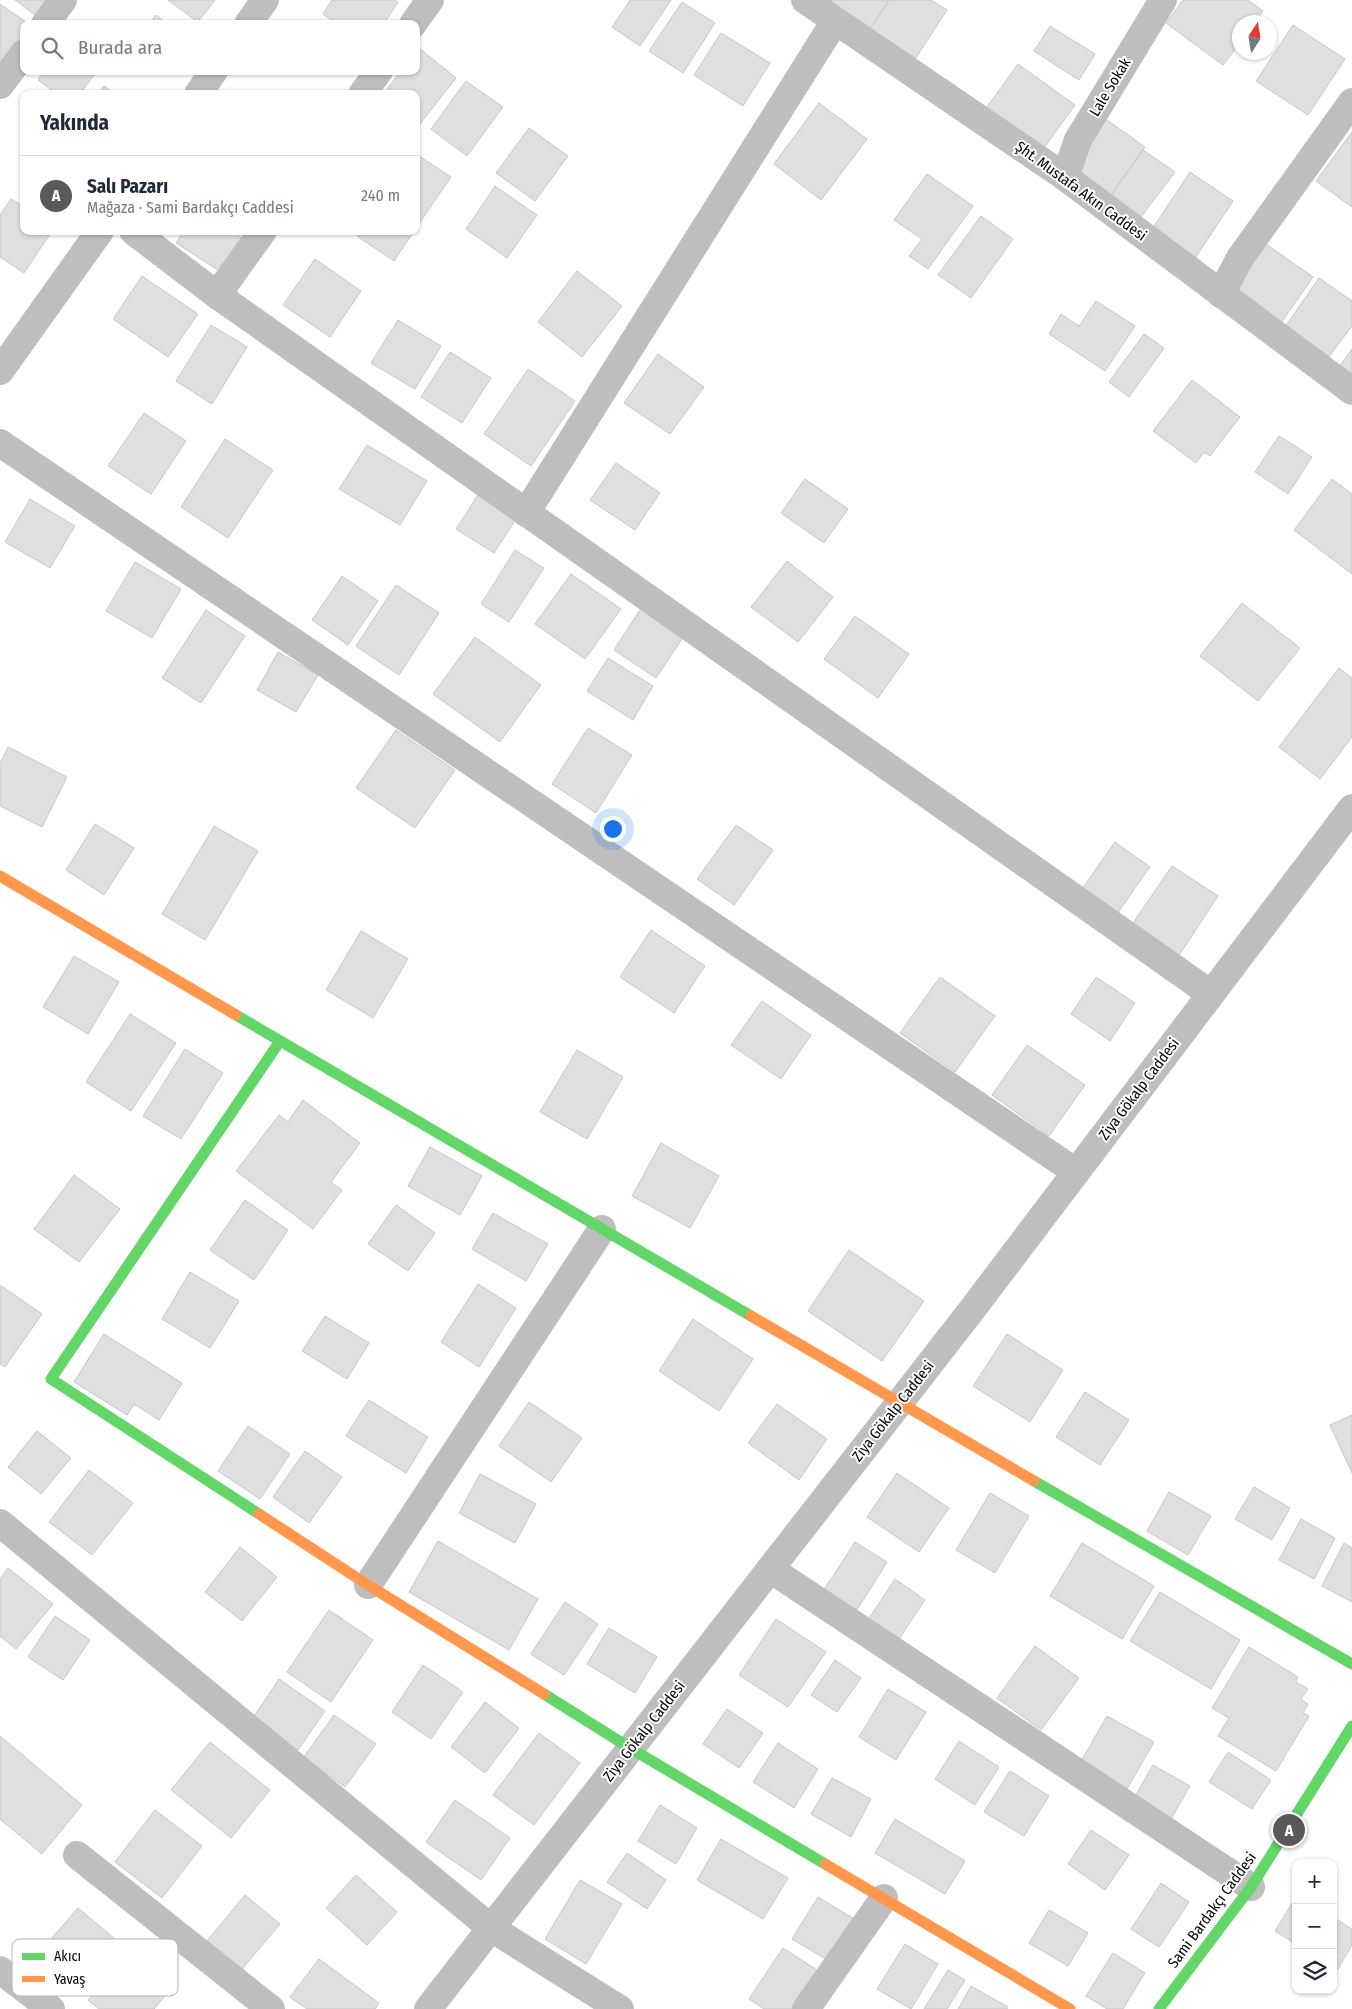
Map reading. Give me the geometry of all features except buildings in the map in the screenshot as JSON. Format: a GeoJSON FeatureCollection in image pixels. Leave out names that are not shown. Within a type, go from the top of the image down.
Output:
{"type":"FeatureCollection","features":[{"type":"Feature","properties":{"kind":"street"},"geometry":{"type":"LineString","coordinates":[[49,20],[63,0]]}},
{"type":"Feature","properties":{"kind":"street"},"geometry":{"type":"LineString","coordinates":[[251,20],[265,0]]}},
{"type":"Feature","properties":{"kind":"street"},"geometry":{"type":"LineString","coordinates":[[416,20],[430,0]]}},
{"type":"Feature","properties":{"kind":"street","name":"Lale Sokak"},"geometry":{"type":"LineString","coordinates":[[1065,177],[1078,140],[1163,0]]}},
{"type":"Feature","properties":{"kind":"street","name":"Şht. Mustafa Akın Caddesi"},"geometry":{"type":"LineString","coordinates":[[808,1],[1065,177],[1352,391]]}},
{"type":"Feature","properties":{"kind":"street"},"geometry":{"type":"LineString","coordinates":[[526,513],[835,21]]}},
{"type":"Feature","properties":{"kind":"street"},"geometry":{"type":"LineString","coordinates":[[0,85],[20,58]]}},
{"type":"Feature","properties":{"kind":"street"},"geometry":{"type":"LineString","coordinates":[[201,90],[211,75]]}},
{"type":"Feature","properties":{"kind":"street"},"geometry":{"type":"LineString","coordinates":[[365,90],[376,75]]}},
{"type":"Feature","properties":{"kind":"street"},"geometry":{"type":"LineString","coordinates":[[1221,294],[1240,258],[1352,102]]}},
{"type":"Feature","properties":{"kind":"street"},"geometry":{"type":"LineString","coordinates":[[0,371],[97,235]]}},
{"type":"Feature","properties":{"kind":"street"},"geometry":{"type":"LineString","coordinates":[[138,235],[217,295],[1211,994]]}},
{"type":"Feature","properties":{"kind":"street"},"geometry":{"type":"LineString","coordinates":[[217,295],[260,235]]}},
{"type":"Feature","properties":{"kind":"street"},"geometry":{"type":"LineString","coordinates":[[0,443],[1076,1172]]}},
{"type":"Feature","properties":{"kind":"street","name":"Ziya Gökalp Caddesi"},"geometry":{"type":"LineString","coordinates":[[428,2009],[899,1403],[1352,808]]}},
{"type":"Feature","properties":{"kind":"street"},"geometry":{"type":"LineString","coordinates":[[0,876],[899,1403],[1352,1664]]}},
{"type":"Feature","properties":{"kind":"street"},"geometry":{"type":"LineString","coordinates":[[280,1041],[50,1379],[368,1585],[630,1748],[1070,2009]]}},
{"type":"Feature","properties":{"kind":"street"},"geometry":{"type":"LineString","coordinates":[[368,1585],[602,1229]]}},
{"type":"Feature","properties":{"kind":"street"},"geometry":{"type":"LineString","coordinates":[[0,1523],[491,1928],[620,2009]]}},
{"type":"Feature","properties":{"kind":"street"},"geometry":{"type":"LineString","coordinates":[[770,1569],[1251,1887]]}},
{"type":"Feature","properties":{"kind":"street","name":"Sami Bardakçı Caddesi"},"geometry":{"type":"LineString","coordinates":[[1158,2009],[1251,1887],[1352,1726]]}},
{"type":"Feature","properties":{"kind":"street"},"geometry":{"type":"LineString","coordinates":[[76,1854],[271,2009]]}},
{"type":"Feature","properties":{"kind":"street"},"geometry":{"type":"LineString","coordinates":[[806,2009],[884,1898]]}},
{"type":"Feature","properties":{"kind":"street"},"geometry":{"type":"LineString","coordinates":[[0,1970],[12,1979]]}},
{"type":"Feature","properties":{"kind":"street"},"geometry":{"type":"LineString","coordinates":[[34,1996],[51,2009]]}},
{"type":"Feature","properties":{"kind":"traffic: fast"},"geometry":{"type":"LineString","coordinates":[[236,1015],[751,1316]]}},
{"type":"Feature","properties":{"kind":"traffic: fast"},"geometry":{"type":"LineString","coordinates":[[259,1514],[51,1379],[280,1041]]}},
{"type":"Feature","properties":{"kind":"traffic: fast"},"geometry":{"type":"LineString","coordinates":[[1034,1481],[1352,1664]]}},
{"type":"Feature","properties":{"kind":"traffic: fast"},"geometry":{"type":"LineString","coordinates":[[544,1694],[630,1748],[825,1864]]}},
{"type":"Feature","properties":{"kind":"traffic: fast"},"geometry":{"type":"LineString","coordinates":[[1159,2009],[1251,1887],[1352,1726]]}},
{"type":"Feature","properties":{"kind":"traffic: slow"},"geometry":{"type":"LineString","coordinates":[[0,876],[236,1015]]}},
{"type":"Feature","properties":{"kind":"traffic: slow"},"geometry":{"type":"LineString","coordinates":[[751,1316],[1034,1481]]}},
{"type":"Feature","properties":{"kind":"traffic: slow"},"geometry":{"type":"LineString","coordinates":[[259,1514],[368,1585],[544,1694]]}},
{"type":"Feature","properties":{"kind":"traffic: slow"},"geometry":{"type":"LineString","coordinates":[[825,1864],[1070,2009]]}},
{"type":"Feature","properties":{"kind":"place","name":"Salı Pazarı"},"geometry":{"type":"Point","coordinates":[1289,1830]}}]}
